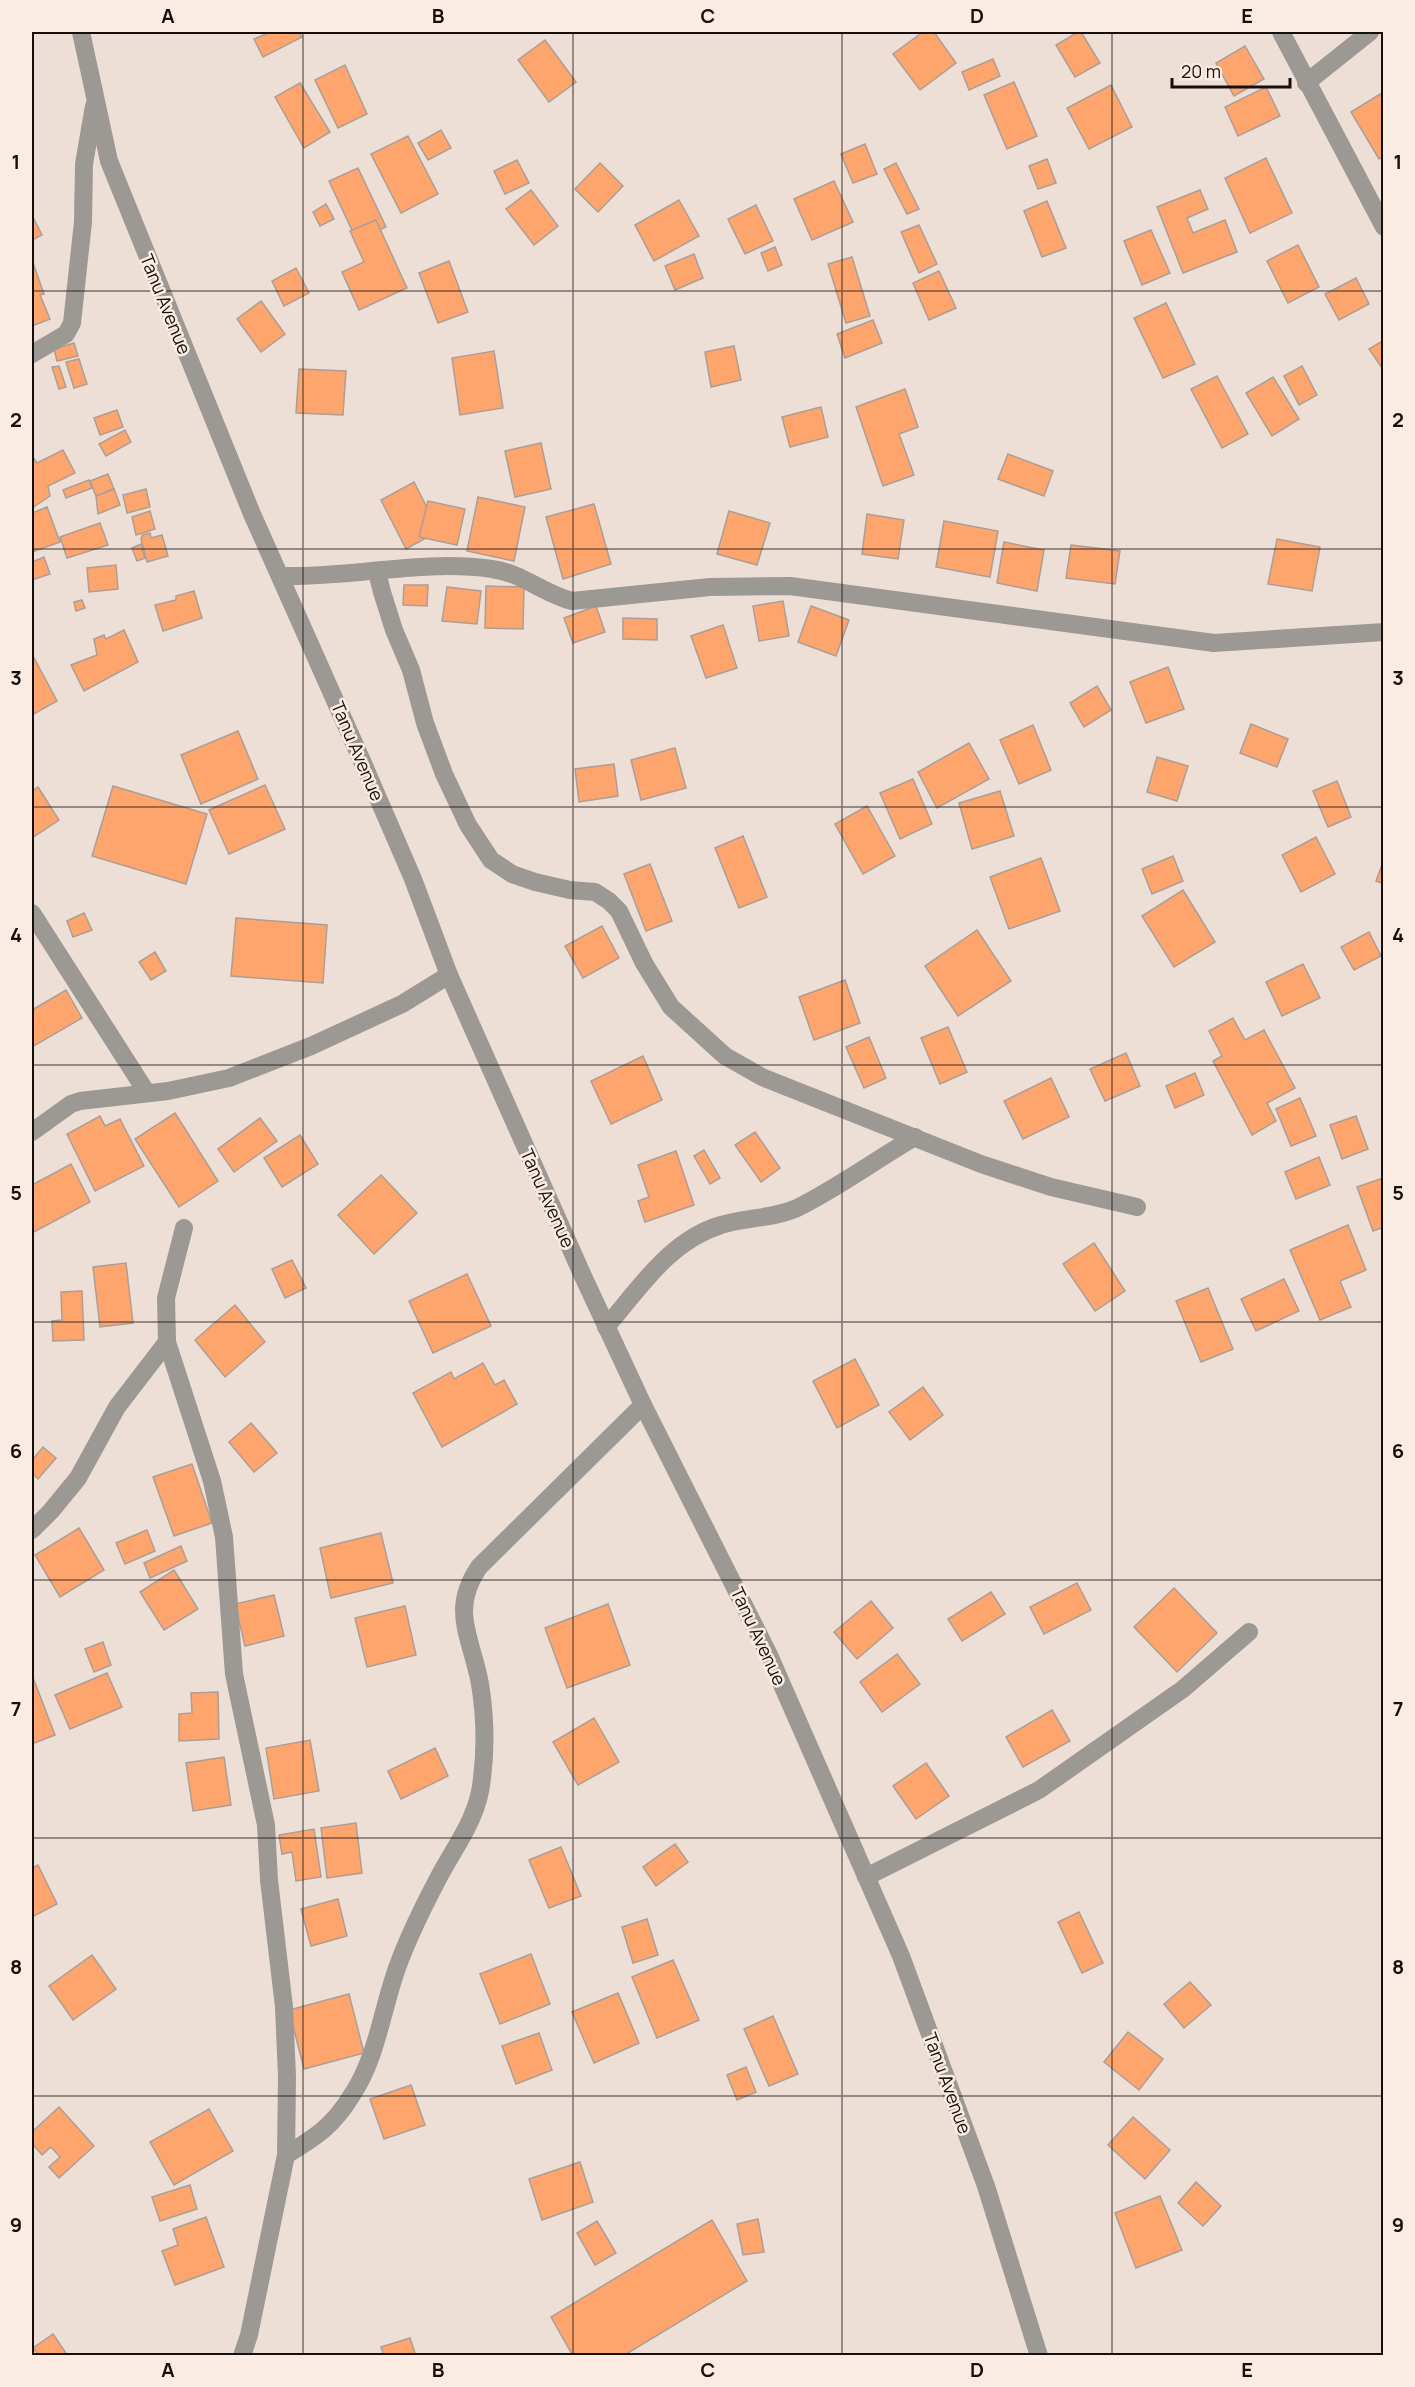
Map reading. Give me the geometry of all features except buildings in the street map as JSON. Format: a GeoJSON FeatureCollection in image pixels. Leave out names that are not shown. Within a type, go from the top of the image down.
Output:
{"type":"FeatureCollection","features":[{"type":"Feature","properties":{"kind":"street","name":"Tanu Avenue"},"geometry":{"type":"LineString","coordinates":[[81,32],[109,161],[252,514],[412,879],[449,975],[606,1327],[769,1655],[901,1956],[986,2186],[1039,2355]]}},
{"type":"Feature","properties":{"kind":"street"},"geometry":{"type":"LineString","coordinates":[[1281,32],[1383,227]]}},
{"type":"Feature","properties":{"kind":"street"},"geometry":{"type":"LineString","coordinates":[[1306,83],[1370,32]]}},
{"type":"Feature","properties":{"kind":"street"},"geometry":{"type":"LineString","coordinates":[[32,354],[66,334],[72,323],[83,222],[84,164],[96,99]]}},
{"type":"Feature","properties":{"kind":"street"},"geometry":{"type":"LineString","coordinates":[[281,576],[312,577],[445,567],[490,569],[523,577],[558,598],[572,601],[710,587],[790,586],[1214,643],[1383,632]]}},
{"type":"Feature","properties":{"kind":"street"},"geometry":{"type":"LineString","coordinates":[[377,572],[385,602],[411,670],[425,723],[444,774],[468,825],[491,861],[512,874],[535,882],[570,890],[595,892],[609,901],[620,911],[644,963],[671,1007],[725,1056],[762,1077],[1051,1187],[1137,1207]]}},
{"type":"Feature","properties":{"kind":"street"},"geometry":{"type":"LineString","coordinates":[[32,913],[147,1093]]}},
{"type":"Feature","properties":{"kind":"street"},"geometry":{"type":"LineString","coordinates":[[32,1132],[70,1104],[92,1099],[168,1091],[229,1078],[311,1046],[402,1004],[449,975]]}},
{"type":"Feature","properties":{"kind":"street"},"geometry":{"type":"LineString","coordinates":[[606,1327],[658,1265],[685,1242],[719,1225],[769,1217],[796,1209],[915,1137]]}},
{"type":"Feature","properties":{"kind":"street"},"geometry":{"type":"LineString","coordinates":[[184,1228],[166,1298],[167,1342],[212,1481],[224,1537],[234,1674],[266,1825],[269,1880],[284,2007],[287,2077],[286,2155],[249,2335],[242,2355]]}},
{"type":"Feature","properties":{"kind":"street"},"geometry":{"type":"LineString","coordinates":[[32,1530],[78,1478],[117,1407],[167,1342]]}},
{"type":"Feature","properties":{"kind":"street"},"geometry":{"type":"LineString","coordinates":[[286,2155],[317,2137],[327,2128],[353,2094],[376,2042],[397,1968],[413,1931],[441,1873],[471,1822],[482,1782],[485,1748],[479,1682],[466,1630],[464,1604],[468,1584],[479,1567],[643,1405]]}},
{"type":"Feature","properties":{"kind":"street"},"geometry":{"type":"LineString","coordinates":[[866,1877],[1039,1790],[1183,1689],[1249,1632]]}}]}
